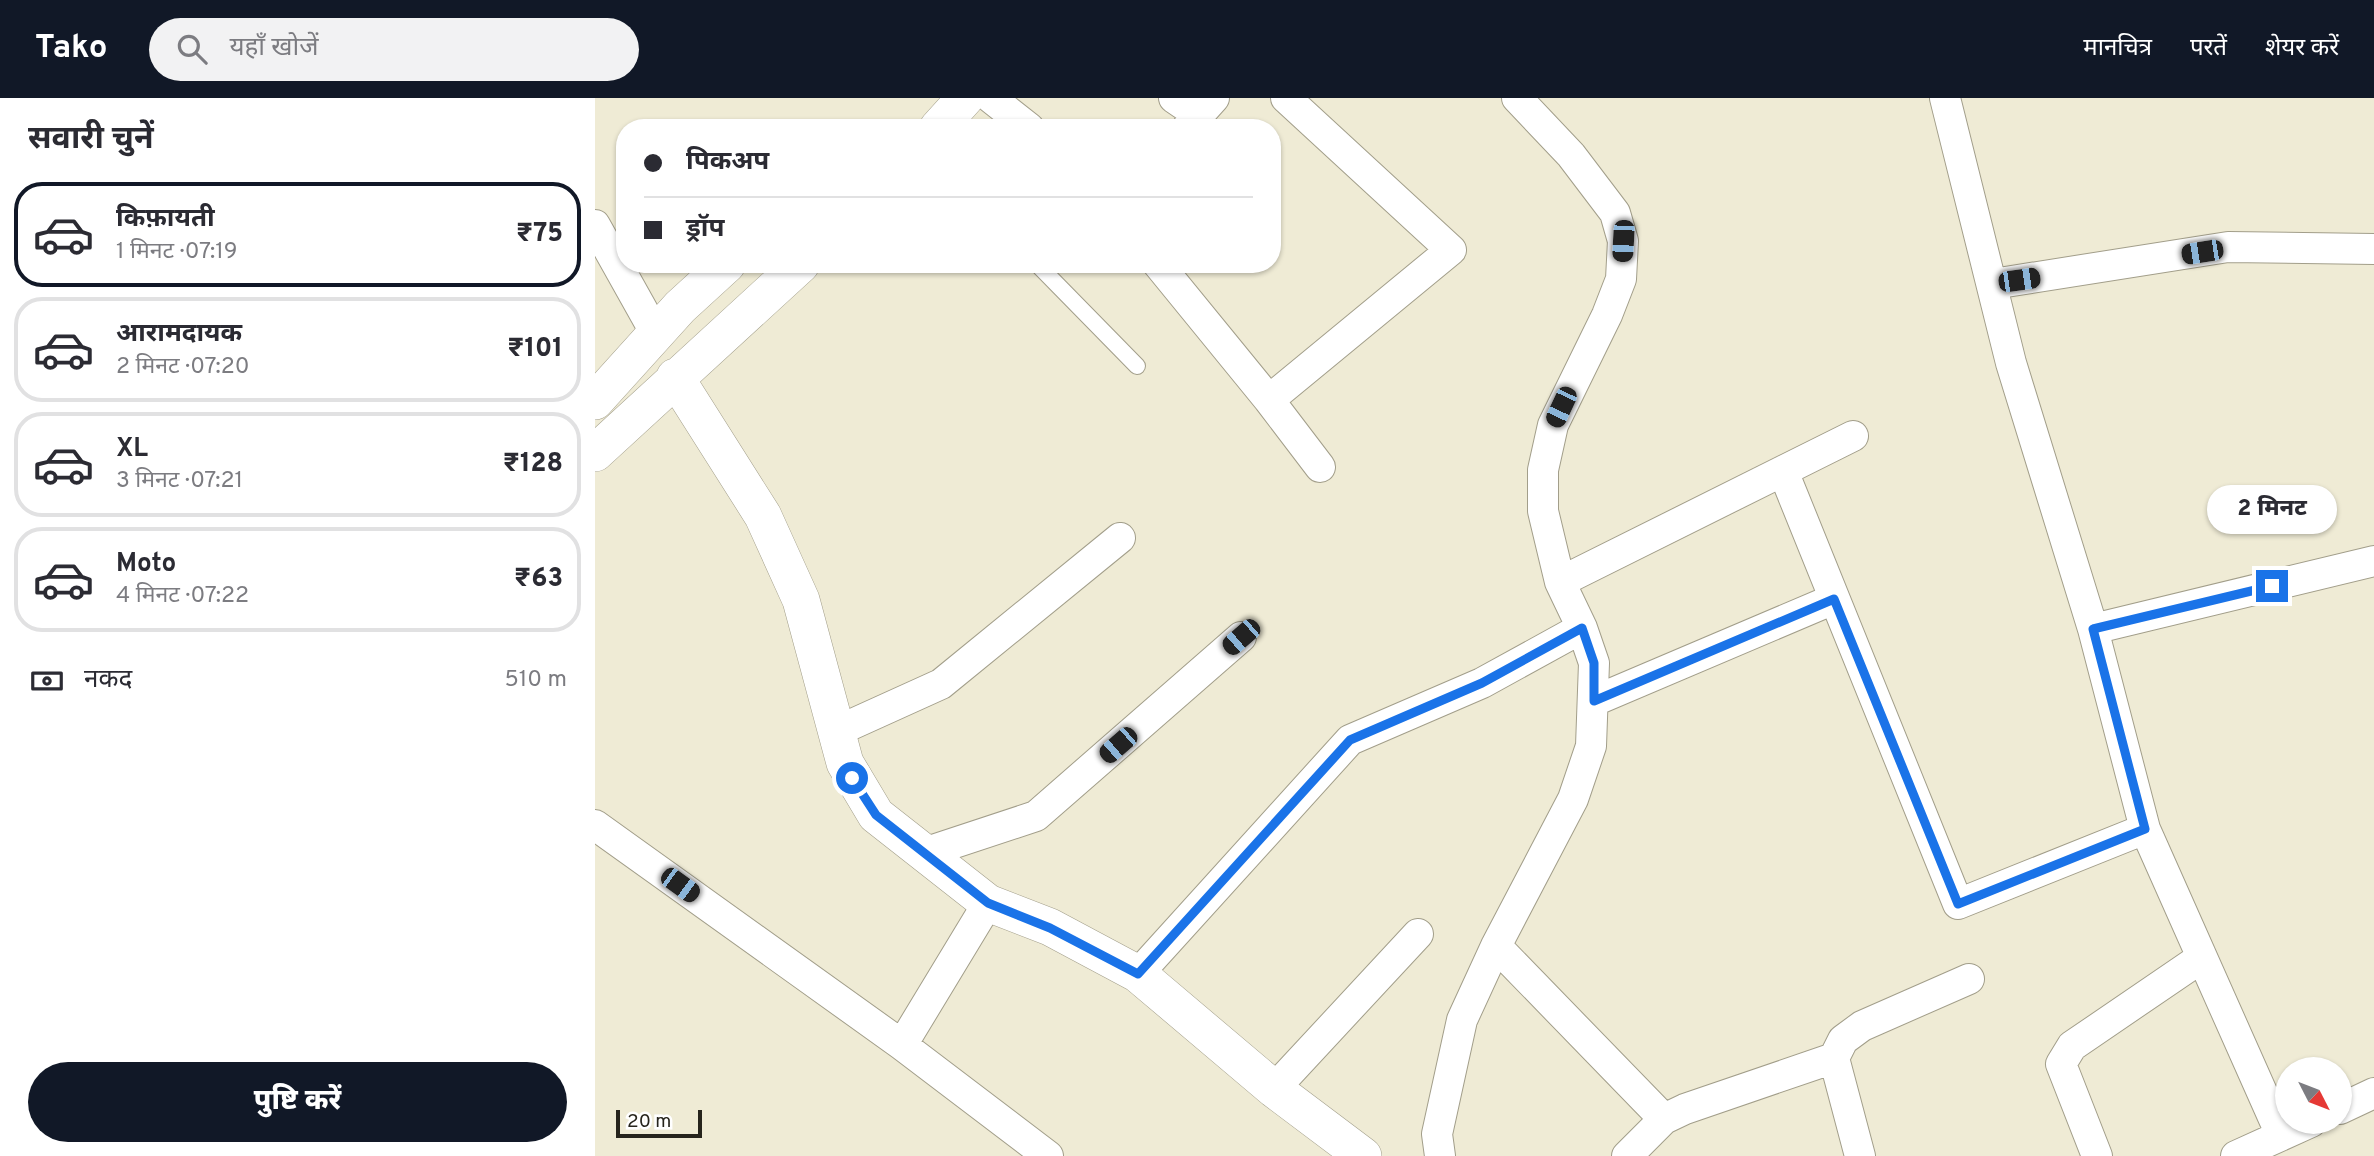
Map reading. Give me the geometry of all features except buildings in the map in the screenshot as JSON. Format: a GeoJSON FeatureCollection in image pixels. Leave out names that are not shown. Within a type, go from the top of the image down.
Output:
{"type":"FeatureCollection","features":[{"type":"Feature","properties":{"kind":"street"},"geometry":{"type":"LineString","coordinates":[[947,119],[965,98]]}},
{"type":"Feature","properties":{"kind":"street"},"geometry":{"type":"LineString","coordinates":[[991,98],[1017,119]]}},
{"type":"Feature","properties":{"kind":"street"},"geometry":{"type":"LineString","coordinates":[[1174,98],[1200,114]]}},
{"type":"Feature","properties":{"kind":"street"},"geometry":{"type":"LineString","coordinates":[[1269,400],[1451,250],[1286,98]]}},
{"type":"Feature","properties":{"kind":"street"},"geometry":{"type":"LineString","coordinates":[[1440,1156],[1437,1134],[1462,1020],[1496,946],[1573,799],[1591,746],[1594,663],[1582,628],[1560,582],[1543,511],[1543,470],[1553,425],[1607,315],[1621,279],[1623,241],[1615,213],[1571,155],[1517,98]]}},
{"type":"Feature","properties":{"kind":"street"},"geometry":{"type":"LineString","coordinates":[[1945,98],[2011,363],[2093,629],[2145,829],[2281,1135],[2236,1156]]}},
{"type":"Feature","properties":{"kind":"street"},"geometry":{"type":"LineString","coordinates":[[595,225],[616,263]]}},
{"type":"Feature","properties":{"kind":"street"},"geometry":{"type":"LineString","coordinates":[[1993,284],[2228,247],[2374,249]]}},
{"type":"Feature","properties":{"kind":"street"},"geometry":{"type":"LineString","coordinates":[[622,273],[656,334]]}},
{"type":"Feature","properties":{"kind":"street"},"geometry":{"type":"LineString","coordinates":[[595,401],[680,307],[717,273]]}},
{"type":"Feature","properties":{"kind":"street"},"geometry":{"type":"LineString","coordinates":[[595,453],[791,273]]}},
{"type":"Feature","properties":{"kind":"street"},"geometry":{"type":"LineString","coordinates":[[1165,273],[1269,400],[1319,467]]}},
{"type":"Feature","properties":{"kind":"street"},"geometry":{"type":"LineString","coordinates":[[675,377],[763,516],[795,588],[845,764],[876,815],[988,903],[1050,928],[1138,974],[1274,1089],[1363,1156]]}},
{"type":"Feature","properties":{"kind":"street"},"geometry":{"type":"LineString","coordinates":[[1560,582],[1853,436]]}},
{"type":"Feature","properties":{"kind":"street"},"geometry":{"type":"LineString","coordinates":[[1783,471],[1958,904],[2145,829]]}},
{"type":"Feature","properties":{"kind":"street"},"geometry":{"type":"LineString","coordinates":[[835,732],[941,684],[1120,538]]}},
{"type":"Feature","properties":{"kind":"street"},"geometry":{"type":"LineString","coordinates":[[2093,629],[2374,561]]}},
{"type":"Feature","properties":{"kind":"street"},"geometry":{"type":"LineString","coordinates":[[1594,701],[1834,599]]}},
{"type":"Feature","properties":{"kind":"street"},"geometry":{"type":"LineString","coordinates":[[1138,974],[1350,740],[1482,683],[1582,628]]}},
{"type":"Feature","properties":{"kind":"street"},"geometry":{"type":"LineString","coordinates":[[924,853],[1036,816],[1241,637]]}},
{"type":"Feature","properties":{"kind":"street"},"geometry":{"type":"LineString","coordinates":[[595,825],[902,1045],[1048,1156]]}},
{"type":"Feature","properties":{"kind":"street"},"geometry":{"type":"LineString","coordinates":[[902,1045],[988,903]]}},
{"type":"Feature","properties":{"kind":"street"},"geometry":{"type":"LineString","coordinates":[[1274,1089],[1417,934]]}},
{"type":"Feature","properties":{"kind":"street"},"geometry":{"type":"LineString","coordinates":[[1496,946],[1664,1119]]}},
{"type":"Feature","properties":{"kind":"street"},"geometry":{"type":"LineString","coordinates":[[2097,1156],[2061,1064],[2072,1046],[2201,958]]}},
{"type":"Feature","properties":{"kind":"street"},"geometry":{"type":"LineString","coordinates":[[1860,1156],[1835,1058],[1843,1040],[1862,1026],[1969,979]]}},
{"type":"Feature","properties":{"kind":"street"},"geometry":{"type":"LineString","coordinates":[[1627,1156],[1664,1119],[1685,1109],[1835,1058]]}},
{"type":"Feature","properties":{"kind":"lane"},"geometry":{"type":"LineString","coordinates":[[1046,273],[1137,366]]}},
{"type":"Feature","properties":{"kind":"route"},"geometry":{"type":"LineString","coordinates":[[852,778],[876,815],[988,903],[1050,928],[1138,974],[1350,740],[1482,683],[1582,628],[1594,663],[1594,701],[1834,599],[1958,904],[2145,829],[2093,629],[2272,586]]}}]}
